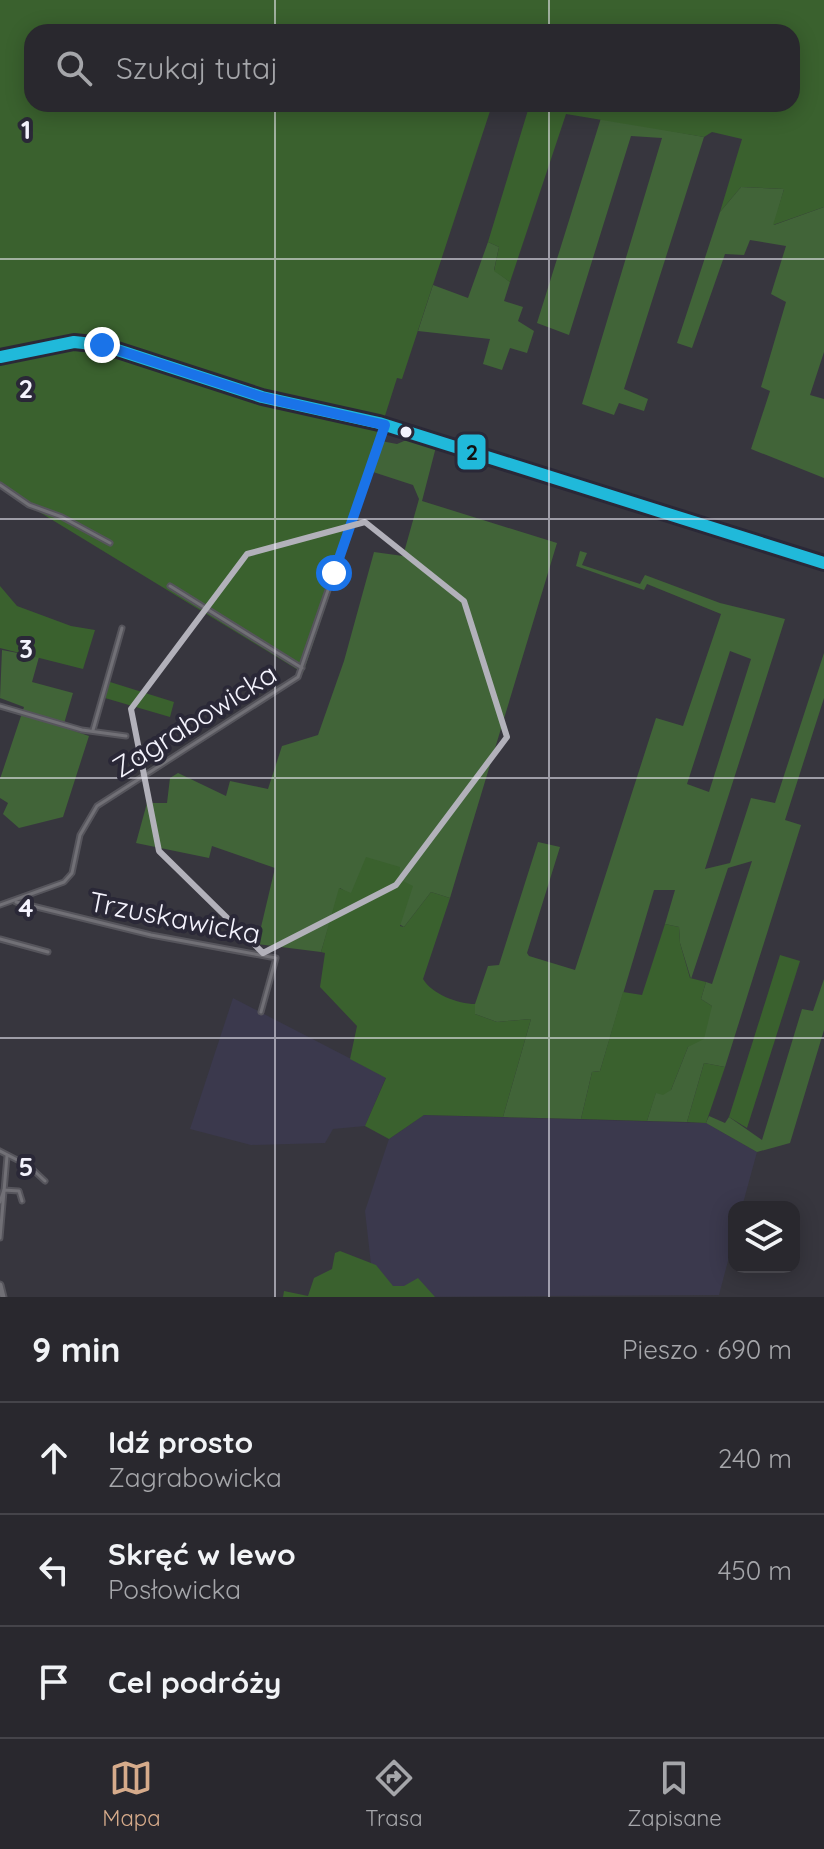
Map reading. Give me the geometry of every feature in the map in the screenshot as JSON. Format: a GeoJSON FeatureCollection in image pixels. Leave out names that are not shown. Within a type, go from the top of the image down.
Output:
{"type":"FeatureCollection","features":[{"type":"Feature","properties":{"kind":"street"},"geometry":{"type":"LineString","coordinates":[[0,357],[68,343],[93,343],[262,397],[385,425],[824,563]]}},
{"type":"Feature","properties":{"kind":"street","name":"Zagrabowicka"},"geometry":{"type":"LineString","coordinates":[[0,905],[58,885],[72,873],[80,835],[104,800],[289,685],[302,668],[385,425]]}},
{"type":"Feature","properties":{"kind":"street"},"geometry":{"type":"LineString","coordinates":[[0,485],[29,505],[62,517],[110,543]]}},
{"type":"Feature","properties":{"kind":"street"},"geometry":{"type":"LineString","coordinates":[[170,586],[302,668]]}},
{"type":"Feature","properties":{"kind":"street"},"geometry":{"type":"LineString","coordinates":[[93,730],[122,628]]}},
{"type":"Feature","properties":{"kind":"street"},"geometry":{"type":"LineString","coordinates":[[0,706],[82,730],[126,736]]}},
{"type":"Feature","properties":{"kind":"street","name":"Trzuskawicka"},"geometry":{"type":"LineString","coordinates":[[12,901],[122,929],[276,958],[261,1012]]}},
{"type":"Feature","properties":{"kind":"street"},"geometry":{"type":"LineString","coordinates":[[0,939],[48,952]]}},
{"type":"Feature","properties":{"kind":"street"},"geometry":{"type":"LineString","coordinates":[[0,1151],[29,1166],[45,1181]]}},
{"type":"Feature","properties":{"kind":"street"},"geometry":{"type":"LineString","coordinates":[[0,1238],[7,1156]]}},
{"type":"Feature","properties":{"kind":"street"},"geometry":{"type":"LineString","coordinates":[[4,1190],[22,1193],[22,1201]]}},
{"type":"Feature","properties":{"kind":"street"},"geometry":{"type":"LineString","coordinates":[[0,1285],[3,1297]]}},
{"type":"Feature","properties":{"kind":"highlighted area"},"geometry":{"type":"Polygon","coordinates":[[[365,522],[464,601],[507,737],[396,885],[263,953],[159,851],[131,709],[247,554],[365,522]]]}},
{"type":"Feature","properties":{"kind":"shaded area"},"geometry":{"type":"Polygon","coordinates":[[[233,998],[386,1077],[365,1126],[333,1129],[325,1143],[251,1145],[190,1129],[233,998]]]}},
{"type":"Feature","properties":{"kind":"shaded area"},"geometry":{"type":"Polygon","coordinates":[[[424,1115],[706,1123],[757,1152],[744,1201],[728,1201],[728,1261],[719,1295],[392,1297],[372,1273],[365,1211],[389,1139],[424,1115]]]}},
{"type":"Feature","properties":{"kind":"green space"},"geometry":{"type":"Polygon","coordinates":[[[0,0],[824,0],[824,207],[773,225],[784,189],[741,187],[720,212],[742,139],[712,132],[704,137],[566,114],[510,282],[494,271],[499,247],[488,242],[527,112],[800,112],[800,24],[24,24],[24,112],[490,112],[402,379],[397,378],[383,422],[275,398],[103,342],[72,339],[0,354],[0,0]]]}},
{"type":"Feature","properties":{"kind":"green space"},"geometry":{"type":"Polygon","coordinates":[[[601,118],[704,137],[624,389],[648,399],[644,411],[619,403],[614,415],[582,404],[662,138],[631,136],[569,335],[537,323],[601,118]]]}},
{"type":"Feature","properties":{"kind":"green space"},"geometry":{"type":"Polygon","coordinates":[[[741,187],[784,189],[774,225],[824,207],[824,352],[810,395],[824,399],[824,478],[751,449],[770,391],[761,387],[786,302],[771,294],[786,246],[750,240],[744,255],[725,254],[692,348],[677,343],[720,212],[741,187]]]}},
{"type":"Feature","properties":{"kind":"green space"},"geometry":{"type":"Polygon","coordinates":[[[488,242],[499,247],[494,270],[510,282],[504,301],[523,307],[518,321],[534,331],[527,353],[510,348],[502,370],[483,364],[490,339],[418,331],[433,285],[468,298],[488,242]]]}},
{"type":"Feature","properties":{"kind":"green space"},"geometry":{"type":"Polygon","coordinates":[[[75,344],[102,347],[275,403],[380,426],[379,449],[303,673],[0,488],[0,359],[75,344]]]}},
{"type":"Feature","properties":{"kind":"green space"},"geometry":{"type":"Polygon","coordinates":[[[411,438],[437,443],[422,501],[557,543],[450,898],[431,892],[404,927],[340,888],[321,952],[257,944],[275,868],[212,846],[209,858],[136,843],[147,803],[167,803],[170,778],[178,773],[226,796],[230,781],[268,789],[282,746],[318,735],[344,661],[374,552],[403,556],[419,499],[413,485],[370,471],[381,441],[397,444],[411,438]]]}},
{"type":"Feature","properties":{"kind":"green space"},"geometry":{"type":"Polygon","coordinates":[[[580,551],[587,553],[582,565],[640,584],[645,575],[720,603],[785,619],[705,869],[730,863],[751,798],[775,803],[824,653],[824,698],[785,820],[801,825],[725,1067],[704,1063],[687,1122],[647,1121],[656,1092],[671,1090],[688,1047],[712,1006],[701,999],[706,982],[712,984],[752,861],[728,868],[691,979],[680,943],[679,927],[665,924],[675,890],[654,890],[600,1071],[592,1072],[581,1119],[503,1117],[531,1019],[497,1022],[475,1014],[475,1004],[488,966],[499,965],[538,842],[560,847],[527,953],[575,970],[656,718],[683,726],[721,614],[647,584],[644,590],[576,566],[580,551]],[[730,651],[687,784],[709,792],[751,659],[730,651]]]}},
{"type":"Feature","properties":{"kind":"green space"},"geometry":{"type":"Polygon","coordinates":[[[0,586],[17,606],[71,626],[95,630],[83,669],[0,648],[0,586]]]}},
{"type":"Feature","properties":{"kind":"green space"},"geometry":{"type":"Polygon","coordinates":[[[2,650],[39,657],[32,682],[73,693],[63,727],[89,736],[63,817],[19,828],[3,814],[8,803],[0,798],[0,779],[24,707],[0,698],[2,650]]]}},
{"type":"Feature","properties":{"kind":"green space"},"geometry":{"type":"Polygon","coordinates":[[[110,682],[174,702],[170,717],[105,698],[110,682]]]}},
{"type":"Feature","properties":{"kind":"green space"},"geometry":{"type":"Polygon","coordinates":[[[366,857],[400,867],[399,879],[413,886],[400,926],[404,927],[431,892],[450,898],[423,979],[427,984],[446,997],[475,1004],[475,1014],[497,1022],[531,1019],[503,1117],[424,1115],[389,1139],[365,1126],[386,1078],[350,1059],[357,1026],[320,987],[325,953],[321,952],[339,888],[351,893],[366,857]]]}},
{"type":"Feature","properties":{"kind":"green space"},"geometry":{"type":"Polygon","coordinates":[[[665,924],[679,927],[690,978],[706,982],[701,999],[712,1006],[704,1039],[688,1047],[671,1090],[663,1095],[656,1093],[647,1121],[581,1119],[592,1072],[600,1071],[623,992],[642,995],[665,924]]]}},
{"type":"Feature","properties":{"kind":"green space"},"geometry":{"type":"Polygon","coordinates":[[[780,955],[800,961],[747,1128],[729,1117],[780,955]]]}},
{"type":"Feature","properties":{"kind":"green space"},"geometry":{"type":"Polygon","coordinates":[[[824,979],[824,1030],[790,1143],[757,1152],[706,1123],[709,1116],[725,1123],[729,1117],[762,1140],[802,1009],[813,1011],[824,979]]]}},
{"type":"Feature","properties":{"kind":"green space"},"geometry":{"type":"Polygon","coordinates":[[[704,1063],[725,1067],[706,1123],[687,1122],[704,1063]]]}},
{"type":"Feature","properties":{"kind":"green space"},"geometry":{"type":"Polygon","coordinates":[[[340,1251],[376,1265],[393,1286],[404,1286],[418,1278],[435,1297],[283,1297],[284,1291],[308,1296],[314,1278],[332,1269],[335,1253],[340,1251]]]}},
{"type":"Feature","properties":{"kind":"transit line","name":"2"},"geometry":{"type":"LineString","coordinates":[[0,357],[74,342],[102,345],[262,397],[379,423],[824,563]]}},
{"type":"Feature","properties":{"kind":"route"},"geometry":{"type":"LineString","coordinates":[[102,345],[262,397],[385,425],[334,573]]}}]}
